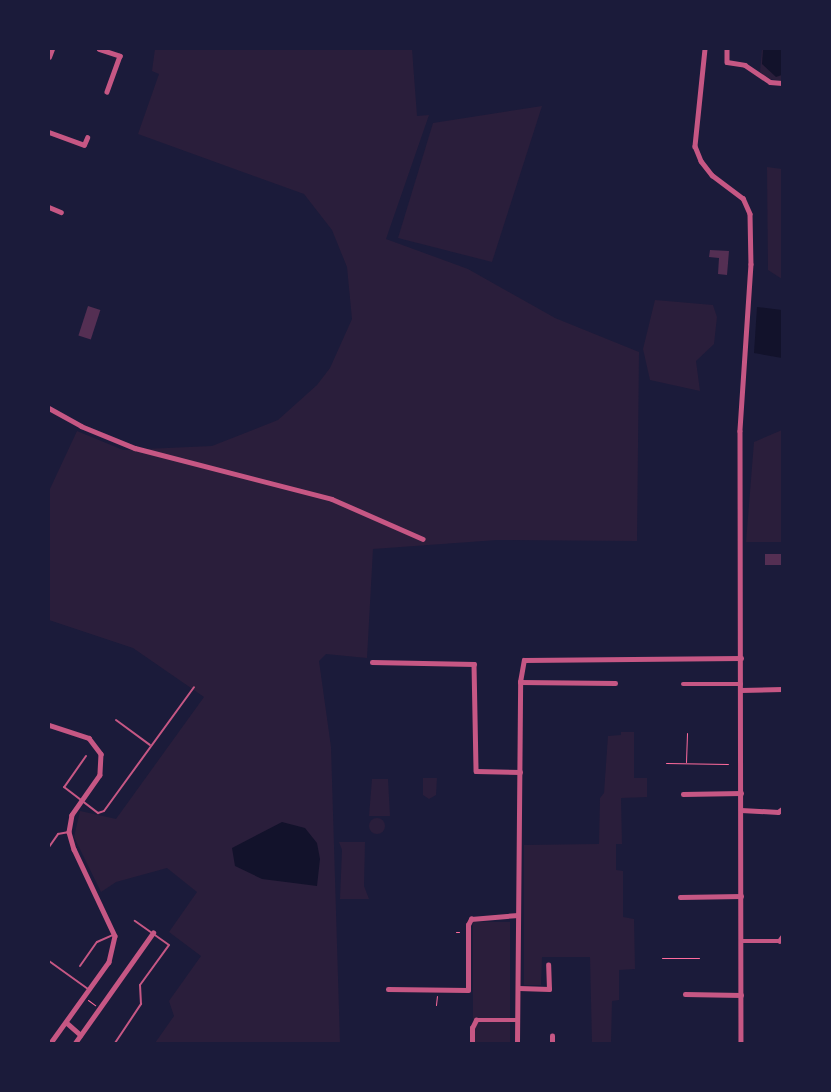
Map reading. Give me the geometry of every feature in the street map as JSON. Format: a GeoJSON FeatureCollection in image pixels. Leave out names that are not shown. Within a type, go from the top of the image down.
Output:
{"type":"FeatureCollection","features":[{"type":"Feature","properties":{"kind":"street"},"geometry":{"type":"LineString","coordinates":[[49,57],[52,49]]}},
{"type":"Feature","properties":{"kind":"street"},"geometry":{"type":"LineString","coordinates":[[100,49],[120,56],[107,92]]}},
{"type":"Feature","properties":{"kind":"street"},"geometry":{"type":"LineString","coordinates":[[705,49],[695,146],[701,161],[712,175],[743,198],[750,214],[751,264],[740,431],[741,1043]]}},
{"type":"Feature","properties":{"kind":"street"},"geometry":{"type":"LineString","coordinates":[[726,49],[727,62],[753,68],[764,79],[782,83]]}},
{"type":"Feature","properties":{"kind":"street"},"geometry":{"type":"LineString","coordinates":[[49,132],[84,145],[87,138]]}},
{"type":"Feature","properties":{"kind":"street"},"geometry":{"type":"LineString","coordinates":[[49,207],[61,212]]}},
{"type":"Feature","properties":{"kind":"street"},"geometry":{"type":"LineString","coordinates":[[49,408],[81,426],[135,448],[332,499],[423,539]]}},
{"type":"Feature","properties":{"kind":"street"},"geometry":{"type":"LineString","coordinates":[[517,1043],[521,665],[528,657],[741,658]]}},
{"type":"Feature","properties":{"kind":"street"},"geometry":{"type":"LineString","coordinates":[[372,662],[474,664],[476,771],[520,772]]}},
{"type":"Feature","properties":{"kind":"street"},"geometry":{"type":"LineString","coordinates":[[520,682],[615,683]]}},
{"type":"Feature","properties":{"kind":"street"},"geometry":{"type":"LineString","coordinates":[[683,684],[782,689]]}},
{"type":"Feature","properties":{"kind":"street"},"geometry":{"type":"LineString","coordinates":[[49,725],[89,738],[101,754],[100,774],[72,814],[69,832],[74,849],[115,934],[109,962],[51,1043]]}},
{"type":"Feature","properties":{"kind":"street"},"geometry":{"type":"LineString","coordinates":[[683,794],[741,793]]}},
{"type":"Feature","properties":{"kind":"street"},"geometry":{"type":"LineString","coordinates":[[741,810],[778,812],[782,808]]}},
{"type":"Feature","properties":{"kind":"street"},"geometry":{"type":"LineString","coordinates":[[680,897],[741,896]]}},
{"type":"Feature","properties":{"kind":"street"},"geometry":{"type":"LineString","coordinates":[[388,989],[468,990],[468,925],[471,919],[518,915]]}},
{"type":"Feature","properties":{"kind":"street"},"geometry":{"type":"LineString","coordinates":[[75,1043],[153,933]]}},
{"type":"Feature","properties":{"kind":"street"},"geometry":{"type":"LineString","coordinates":[[741,941],[778,941],[782,937]]}},
{"type":"Feature","properties":{"kind":"street"},"geometry":{"type":"LineString","coordinates":[[519,988],[548,988],[548,965]]}},
{"type":"Feature","properties":{"kind":"street"},"geometry":{"type":"LineString","coordinates":[[685,994],[741,995]]}},
{"type":"Feature","properties":{"kind":"street"},"geometry":{"type":"LineString","coordinates":[[472,1043],[472,1028],[476,1020],[518,1020]]}},
{"type":"Feature","properties":{"kind":"street"},"geometry":{"type":"LineString","coordinates":[[67,1022],[81,1035]]}},
{"type":"Feature","properties":{"kind":"street"},"geometry":{"type":"LineString","coordinates":[[552,1036],[552,1043]]}},
{"type":"Feature","properties":{"kind":"lane"},"geometry":{"type":"LineString","coordinates":[[86,756],[64,787],[98,813],[104,811],[194,687]]}},
{"type":"Feature","properties":{"kind":"lane"},"geometry":{"type":"LineString","coordinates":[[116,720],[151,745]]}},
{"type":"Feature","properties":{"kind":"lane"},"geometry":{"type":"LineString","coordinates":[[49,847],[58,834],[69,832]]}},
{"type":"Feature","properties":{"kind":"lane"},"geometry":{"type":"LineString","coordinates":[[115,1043],[141,1004],[140,986],[169,945],[134,921]]}},
{"type":"Feature","properties":{"kind":"lane"},"geometry":{"type":"LineString","coordinates":[[80,966],[97,942],[115,934]]}},
{"type":"Feature","properties":{"kind":"lane"},"geometry":{"type":"LineString","coordinates":[[49,961],[90,990]]}},
{"type":"Feature","properties":{"kind":"path"},"geometry":{"type":"LineString","coordinates":[[686,733],[686,763]]}},
{"type":"Feature","properties":{"kind":"path"},"geometry":{"type":"LineString","coordinates":[[666,763],[728,764]]}},
{"type":"Feature","properties":{"kind":"path"},"geometry":{"type":"LineString","coordinates":[[662,958],[699,958]]}},
{"type":"Feature","properties":{"kind":"path"},"geometry":{"type":"LineString","coordinates":[[436,1005],[437,990]]}},
{"type":"Feature","properties":{"kind":"path"},"geometry":{"type":"LineString","coordinates":[[84,998],[100,1008]]}},
{"type":"Feature","properties":{"kind":"shaded area"},"geometry":{"type":"Polygon","coordinates":[[[155,49],[412,49],[417,116],[429,115],[386,239],[468,269],[555,318],[639,352],[637,541],[497,540],[373,549],[367,658],[326,654],[319,661],[331,747],[340,1043],[155,1043],[174,1016],[169,1001],[201,956],[169,932],[197,892],[167,868],[116,882],[101,892],[74,837],[80,811],[116,819],[204,697],[133,648],[49,620],[49,491],[77,431],[123,450],[212,446],[278,420],[317,385],[330,368],[352,319],[347,267],[332,230],[304,194],[138,134],[159,74],[152,71],[155,49]]]}},
{"type":"Feature","properties":{"kind":"shaded area"},"geometry":{"type":"Polygon","coordinates":[[[762,49],[782,49],[782,81],[770,79],[760,72],[762,49]]]}},
{"type":"Feature","properties":{"kind":"shaded area"},"geometry":{"type":"Polygon","coordinates":[[[763,49],[782,49],[782,75],[776,77],[762,64],[763,49]]]}},
{"type":"Feature","properties":{"kind":"shaded area"},"geometry":{"type":"Polygon","coordinates":[[[542,106],[492,262],[398,238],[433,123],[542,106]]]}},
{"type":"Feature","properties":{"kind":"shaded area"},"geometry":{"type":"Polygon","coordinates":[[[767,167],[782,169],[782,279],[768,270],[767,167]]]}},
{"type":"Feature","properties":{"kind":"shaded area"},"geometry":{"type":"Polygon","coordinates":[[[655,300],[713,305],[717,317],[714,344],[696,361],[700,391],[650,380],[643,349],[655,300]]]}},
{"type":"Feature","properties":{"kind":"shaded area"},"geometry":{"type":"Polygon","coordinates":[[[757,307],[782,310],[782,358],[754,353],[757,307]]]}},
{"type":"Feature","properties":{"kind":"shaded area"},"geometry":{"type":"Polygon","coordinates":[[[782,430],[782,542],[746,542],[754,442],[782,430]]]}},
{"type":"Feature","properties":{"kind":"shaded area"},"geometry":{"type":"Polygon","coordinates":[[[621,732],[634,732],[634,778],[647,778],[647,797],[621,798],[622,844],[616,844],[616,870],[623,871],[623,917],[634,919],[635,969],[619,970],[619,1000],[612,1001],[611,1043],[592,1043],[590,957],[542,957],[541,985],[524,985],[524,845],[599,844],[600,798],[604,793],[608,736],[621,735],[621,732]]]}},
{"type":"Feature","properties":{"kind":"shaded area"},"geometry":{"type":"Polygon","coordinates":[[[423,778],[437,778],[436,795],[429,799],[423,795],[423,778]]]}},
{"type":"Feature","properties":{"kind":"shaded area"},"geometry":{"type":"Polygon","coordinates":[[[372,779],[388,779],[390,816],[369,816],[372,779]]]}},
{"type":"Feature","properties":{"kind":"shaded area"},"geometry":{"type":"Polygon","coordinates":[[[377,818],[385,826],[377,834],[369,826],[377,818]]]}},
{"type":"Feature","properties":{"kind":"shaded area"},"geometry":{"type":"Polygon","coordinates":[[[282,822],[305,828],[317,843],[320,859],[317,886],[262,879],[235,866],[232,848],[282,822]]]}},
{"type":"Feature","properties":{"kind":"shaded area"},"geometry":{"type":"Polygon","coordinates":[[[339,842],[365,842],[364,886],[369,899],[340,899],[342,850],[339,842]]]}},
{"type":"Feature","properties":{"kind":"shaded area"},"geometry":{"type":"Polygon","coordinates":[[[473,922],[510,922],[510,1043],[473,1043],[473,922]]]}},
{"type":"Feature","properties":{"kind":"building"},"geometry":{"type":"Polygon","coordinates":[[[710,250],[729,251],[727,275],[718,274],[719,258],[709,257],[710,250]]]}},
{"type":"Feature","properties":{"kind":"building"},"geometry":{"type":"Polygon","coordinates":[[[88,306],[100,310],[91,339],[78,335],[88,306]]]}},
{"type":"Feature","properties":{"kind":"building"},"geometry":{"type":"Polygon","coordinates":[[[765,554],[782,554],[782,565],[765,565],[765,554]]]}}]}
